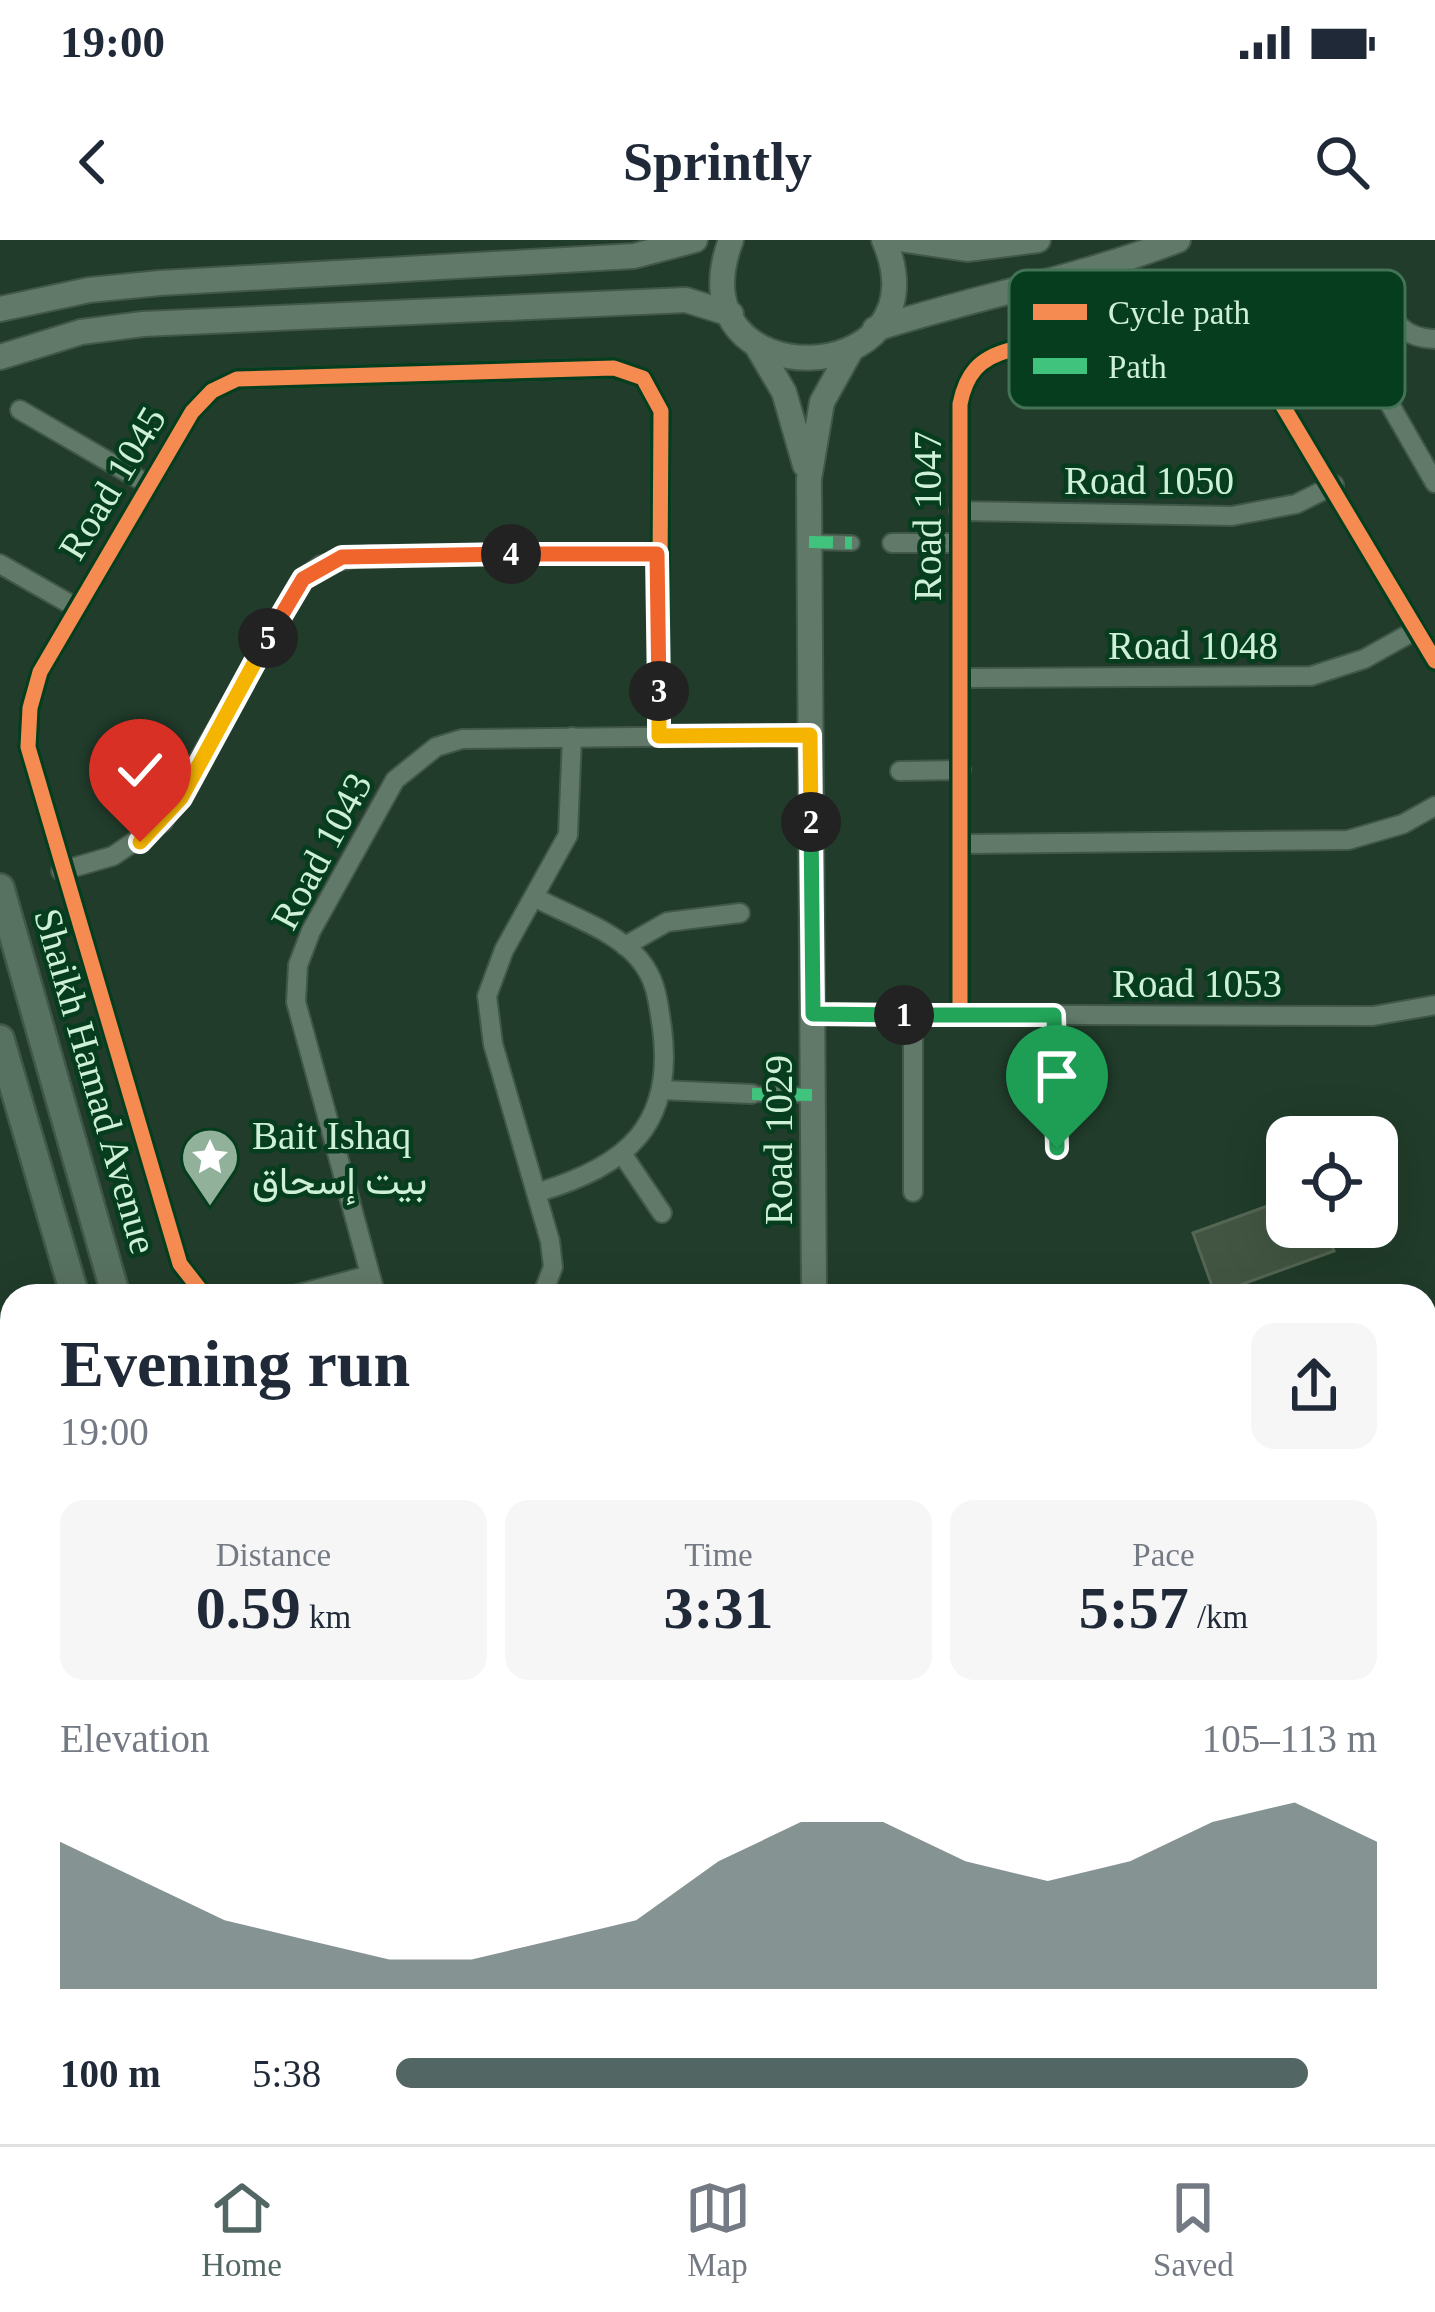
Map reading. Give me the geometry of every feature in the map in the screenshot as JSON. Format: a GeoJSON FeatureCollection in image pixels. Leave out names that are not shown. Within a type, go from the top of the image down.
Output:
{"type":"FeatureCollection","features":[{"type":"Feature","properties":{"kind":"main road","name":"Shaikh Hamad Avenue"},"geometry":{"type":"LineString","coordinates":[[0,888],[113,1284]]}},
{"type":"Feature","properties":{"kind":"main road","name":"Shaikh Hamad Avenue"},"geometry":{"type":"LineString","coordinates":[[0,1039],[71,1284]]}},
{"type":"Feature","properties":{"kind":"street"},"geometry":{"type":"LineString","coordinates":[[0,309],[89,290],[523,267],[634,256],[695,240]]}},
{"type":"Feature","properties":{"kind":"street"},"geometry":{"type":"LineString","coordinates":[[731,240],[723,285],[731,314]]}},
{"type":"Feature","properties":{"kind":"street"},"geometry":{"type":"LineString","coordinates":[[753,342],[775,356],[801,361],[851,350],[875,329],[892,292],[893,273],[884,240]]}},
{"type":"Feature","properties":{"kind":"street"},"geometry":{"type":"LineString","coordinates":[[906,240],[968,248],[1038,240]]}},
{"type":"Feature","properties":{"kind":"street"},"geometry":{"type":"LineString","coordinates":[[1082,270],[1127,260],[1178,240]]}},
{"type":"Feature","properties":{"kind":"street"},"geometry":{"type":"LineString","coordinates":[[875,329],[1009,288]]}},
{"type":"Feature","properties":{"kind":"street"},"geometry":{"type":"LineString","coordinates":[[0,357],[81,332],[233,319],[686,300],[731,314]]}},
{"type":"Feature","properties":{"kind":"street","name":"Road 1029"},"geometry":{"type":"LineString","coordinates":[[731,314],[784,392],[809,479]]}},
{"type":"Feature","properties":{"kind":"street"},"geometry":{"type":"LineString","coordinates":[[1405,332],[1435,339]]}},
{"type":"Feature","properties":{"kind":"street","name":"Road 1029"},"geometry":{"type":"LineString","coordinates":[[814,1284],[809,479],[822,402],[851,350]]}},
{"type":"Feature","properties":{"kind":"street","name":"Road 1047"},"geometry":{"type":"LineString","coordinates":[[960,1015],[959,512],[964,385],[990,356],[1009,350]]}},
{"type":"Feature","properties":{"kind":"street","name":"Road 1045"},"geometry":{"type":"LineString","coordinates":[[196,1284],[180,1264],[28,747],[40,672],[192,412],[212,391],[237,379],[614,368],[643,378],[661,410],[659,736]]}},
{"type":"Feature","properties":{"kind":"street","name":"Road 1047"},"geometry":{"type":"LineString","coordinates":[[1289,408],[1435,661]]}},
{"type":"Feature","properties":{"kind":"street"},"geometry":{"type":"LineString","coordinates":[[1392,408],[1435,483]]}},
{"type":"Feature","properties":{"kind":"street"},"geometry":{"type":"LineString","coordinates":[[20,410],[149,484]]}},
{"type":"Feature","properties":{"kind":"street","name":"Road 1050"},"geometry":{"type":"LineString","coordinates":[[959,512],[1254,514],[1296,504],[1334,485]]}},
{"type":"Feature","properties":{"kind":"street"},"geometry":{"type":"LineString","coordinates":[[809,542],[852,543]]}},
{"type":"Feature","properties":{"kind":"street","name":"Road 1047"},"geometry":{"type":"LineString","coordinates":[[892,543],[959,543]]}},
{"type":"Feature","properties":{"kind":"street"},"geometry":{"type":"LineString","coordinates":[[61,871],[112,856],[163,822],[290,598],[321,565],[368,555],[657,554]]}},
{"type":"Feature","properties":{"kind":"street"},"geometry":{"type":"LineString","coordinates":[[0,564],[77,608]]}},
{"type":"Feature","properties":{"kind":"street","name":"Road 1048"},"geometry":{"type":"LineString","coordinates":[[960,678],[1297,678],[1339,669],[1416,630]]}},
{"type":"Feature","properties":{"kind":"street","name":"Road 1043"},"geometry":{"type":"LineString","coordinates":[[373,1284],[296,1002],[298,965],[310,931],[395,780],[414,760],[462,739],[810,735]]}},
{"type":"Feature","properties":{"kind":"street"},"geometry":{"type":"LineString","coordinates":[[547,1284],[553,1267],[539,1192],[487,1021],[494,972],[568,835],[572,737]]}},
{"type":"Feature","properties":{"kind":"street"},"geometry":{"type":"LineString","coordinates":[[900,771],[961,770]]}},
{"type":"Feature","properties":{"kind":"street"},"geometry":{"type":"LineString","coordinates":[[961,844],[1348,840],[1403,824],[1435,806]]}},
{"type":"Feature","properties":{"kind":"street"},"geometry":{"type":"LineString","coordinates":[[536,898],[625,946],[656,986],[665,1050],[661,1090],[649,1126],[623,1155],[576,1180],[539,1192]]}},
{"type":"Feature","properties":{"kind":"street"},"geometry":{"type":"LineString","coordinates":[[625,946],[688,916],[740,913]]}},
{"type":"Feature","properties":{"kind":"street","name":"Road 1053"},"geometry":{"type":"LineString","coordinates":[[813,1014],[1373,1016],[1435,1005]]}},
{"type":"Feature","properties":{"kind":"street"},"geometry":{"type":"LineString","coordinates":[[913,1015],[913,1192]]}},
{"type":"Feature","properties":{"kind":"street"},"geometry":{"type":"LineString","coordinates":[[1054,1015],[1057,1148]]}},
{"type":"Feature","properties":{"kind":"street"},"geometry":{"type":"LineString","coordinates":[[661,1090],[814,1095]]}},
{"type":"Feature","properties":{"kind":"street"},"geometry":{"type":"LineString","coordinates":[[623,1155],[662,1213]]}},
{"type":"Feature","properties":{"kind":"street"},"geometry":{"type":"LineString","coordinates":[[336,1284],[370,1275]]}},
{"type":"Feature","properties":{"kind":"building"},"geometry":{"type":"Polygon","coordinates":[[[1266,1207],[1266,1248],[1334,1251],[1243,1284],[1211,1284],[1193,1233],[1266,1207]]]}},
{"type":"Feature","properties":{"kind":"marked path"},"geometry":{"type":"LineString","coordinates":[[809,542],[852,543]]}},
{"type":"Feature","properties":{"kind":"marked path"},"geometry":{"type":"LineString","coordinates":[[752,1094],[814,1095]]}},
{"type":"Feature","properties":{"kind":"cycle path"},"geometry":{"type":"LineString","coordinates":[[960,1015],[960,404],[970,376],[982,363],[1009,350]]}},
{"type":"Feature","properties":{"kind":"cycle path"},"geometry":{"type":"LineString","coordinates":[[196,1284],[180,1264],[28,747],[30,708],[40,672],[192,412],[212,391],[237,379],[614,368],[643,378],[661,411],[659,736]]}},
{"type":"Feature","properties":{"kind":"cycle path"},"geometry":{"type":"LineString","coordinates":[[1284,408],[1435,661]]}},
{"type":"Feature","properties":{"kind":"place","name":"Bait Ishaq بيت إسحاق"},"geometry":{"type":"Point","coordinates":[210,1208]}},
{"type":"Feature","properties":{"kind":"route"},"geometry":{"type":"LineString","coordinates":[[140,842],[181,798],[290,598],[321,565],[368,555],[657,554],[659,736],[810,735],[813,1014],[1054,1015],[1057,1148]]}}]}
